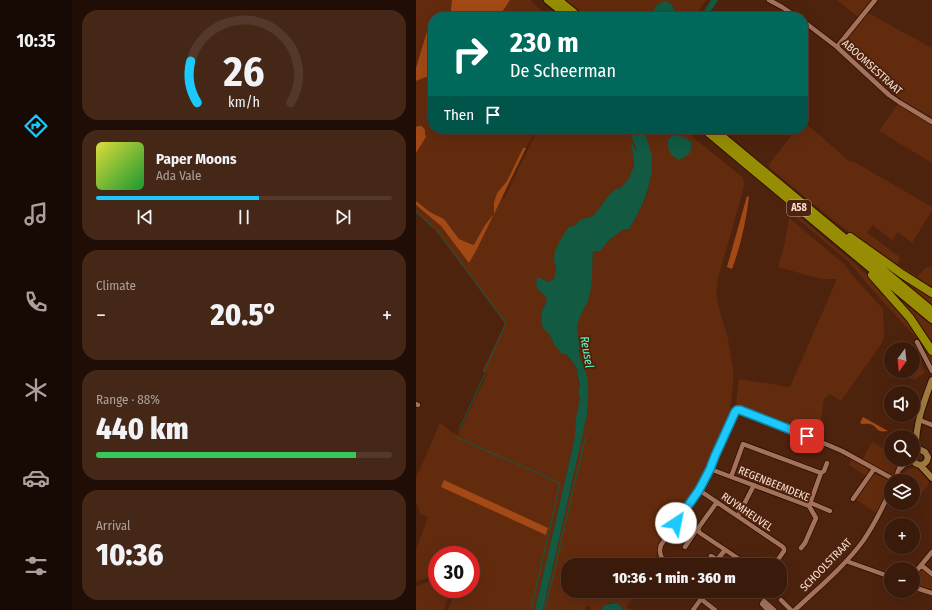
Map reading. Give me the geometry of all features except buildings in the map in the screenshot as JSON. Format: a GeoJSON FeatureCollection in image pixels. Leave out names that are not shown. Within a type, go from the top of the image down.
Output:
{"type":"FeatureCollection","features":[{"type":"Feature","properties":{"kind":"highway"},"geometry":{"type":"LineString","coordinates":[[548,0],[563,12]]}},
{"type":"Feature","properties":{"kind":"highway"},"geometry":{"type":"LineString","coordinates":[[558,0],[573,12]]}},
{"type":"Feature","properties":{"kind":"highway","name":"A58"},"geometry":{"type":"LineString","coordinates":[[710,134],[932,319]]}},
{"type":"Feature","properties":{"kind":"highway","name":"A58"},"geometry":{"type":"LineString","coordinates":[[719,134],[932,311]]}},
{"type":"Feature","properties":{"kind":"highway","name":"A58"},"geometry":{"type":"LineString","coordinates":[[809,209],[902,274],[932,293]]}},
{"type":"Feature","properties":{"kind":"highway","name":"A58"},"geometry":{"type":"LineString","coordinates":[[850,251],[885,288],[910,318],[932,352]]}},
{"type":"Feature","properties":{"kind":"main road"},"geometry":{"type":"LineString","coordinates":[[917,430],[920,414],[932,380]]}},
{"type":"Feature","properties":{"kind":"main road"},"geometry":{"type":"LineString","coordinates":[[920,454],[926,452],[928,455],[927,460],[923,464],[932,478]]}},
{"type":"Feature","properties":{"kind":"street"},"geometry":{"type":"LineString","coordinates":[[769,0],[790,12]]}},
{"type":"Feature","properties":{"kind":"street"},"geometry":{"type":"LineString","coordinates":[[837,47],[875,0]]}},
{"type":"Feature","properties":{"kind":"street","name":"ABOOMSESTRAAT"},"geometry":{"type":"LineString","coordinates":[[808,26],[837,47],[894,98],[932,122]]}},
{"type":"Feature","properties":{"kind":"street"},"geometry":{"type":"LineString","coordinates":[[920,348],[932,371]]}},
{"type":"Feature","properties":{"kind":"street"},"geometry":{"type":"LineString","coordinates":[[662,558],[660,550],[662,545],[699,490],[737,410],[821,442],[851,456],[884,475]]}},
{"type":"Feature","properties":{"kind":"street"},"geometry":{"type":"LineString","coordinates":[[922,421],[932,425]]}},
{"type":"Feature","properties":{"kind":"street"},"geometry":{"type":"LineString","coordinates":[[731,476],[743,444],[822,473]]}},
{"type":"Feature","properties":{"kind":"street"},"geometry":{"type":"LineString","coordinates":[[810,505],[827,463]]}},
{"type":"Feature","properties":{"kind":"street","name":"REGENBEEMDEKE"},"geometry":{"type":"LineString","coordinates":[[710,469],[830,511]]}},
{"type":"Feature","properties":{"kind":"street"},"geometry":{"type":"LineString","coordinates":[[853,499],[874,469]]}},
{"type":"Feature","properties":{"kind":"street"},"geometry":{"type":"LineString","coordinates":[[738,516],[754,485]]}},
{"type":"Feature","properties":{"kind":"street","name":"RUYMHEUVEL"},"geometry":{"type":"LineString","coordinates":[[699,490],[783,547],[784,551],[779,558]]}},
{"type":"Feature","properties":{"kind":"street"},"geometry":{"type":"LineString","coordinates":[[685,547],[717,502]]}},
{"type":"Feature","properties":{"kind":"street","name":"SCHOOLSTRAAT"},"geometry":{"type":"LineString","coordinates":[[795,610],[846,561],[864,540],[877,520],[884,504]]}},
{"type":"Feature","properties":{"kind":"street","name":"REGENBEEMDEKE"},"geometry":{"type":"LineString","coordinates":[[801,548],[805,543],[816,518],[810,505]]}},
{"type":"Feature","properties":{"kind":"street"},"geometry":{"type":"LineString","coordinates":[[698,530],[700,533],[737,558]]}},
{"type":"Feature","properties":{"kind":"street"},"geometry":{"type":"LineString","coordinates":[[711,556],[720,562],[725,550]]}},
{"type":"Feature","properties":{"kind":"street"},"geometry":{"type":"LineString","coordinates":[[932,552],[921,565],[932,574]]}},
{"type":"Feature","properties":{"kind":"street"},"geometry":{"type":"LineString","coordinates":[[846,561],[884,575]]}},
{"type":"Feature","properties":{"kind":"street"},"geometry":{"type":"LineString","coordinates":[[920,589],[932,593]]}},
{"type":"Feature","properties":{"kind":"street"},"geometry":{"type":"LineString","coordinates":[[693,610],[702,599],[715,610]]}},
{"type":"Feature","properties":{"kind":"street"},"geometry":{"type":"LineString","coordinates":[[781,600],[791,610]]}},
{"type":"Feature","properties":{"kind":"shaded area"},"geometry":{"type":"Polygon","coordinates":[[[416,0],[452,0],[451,12],[428,12],[428,30],[416,68],[416,0]]]}},
{"type":"Feature","properties":{"kind":"shaded area"},"geometry":{"type":"Polygon","coordinates":[[[452,0],[510,0],[502,12],[451,12],[452,0]]]}},
{"type":"Feature","properties":{"kind":"shaded area"},"geometry":{"type":"Polygon","coordinates":[[[510,0],[530,0],[543,12],[502,12],[510,0]]]}},
{"type":"Feature","properties":{"kind":"shaded area"},"geometry":{"type":"Polygon","coordinates":[[[563,0],[706,0],[698,12],[578,12],[563,0]]]}},
{"type":"Feature","properties":{"kind":"shaded area"},"geometry":{"type":"Polygon","coordinates":[[[711,0],[718,0],[710,12],[704,12],[711,0]]]}},
{"type":"Feature","properties":{"kind":"shaded area"},"geometry":{"type":"Polygon","coordinates":[[[837,0],[871,0],[858,17],[837,0]]]}},
{"type":"Feature","properties":{"kind":"shaded area"},"geometry":{"type":"Polygon","coordinates":[[[666,1],[671,4],[675,12],[653,12],[656,6],[666,1]]]}},
{"type":"Feature","properties":{"kind":"shaded area"},"geometry":{"type":"Polygon","coordinates":[[[868,13],[932,48],[932,117],[902,100],[885,87],[843,46],[843,44],[868,13]]]}},
{"type":"Feature","properties":{"kind":"shaded area"},"geometry":{"type":"Polygon","coordinates":[[[427,31],[428,77],[416,81],[416,68],[427,31]]]}},
{"type":"Feature","properties":{"kind":"shaded area"},"geometry":{"type":"Polygon","coordinates":[[[428,77],[428,134],[533,134],[526,148],[523,148],[507,181],[497,193],[494,213],[502,197],[504,199],[536,134],[631,134],[636,149],[635,150],[633,145],[631,146],[634,166],[627,182],[621,188],[616,189],[609,195],[593,216],[581,220],[576,225],[569,227],[566,231],[554,259],[556,268],[554,279],[549,282],[537,277],[536,286],[547,299],[541,312],[541,323],[552,339],[553,343],[561,353],[567,355],[578,371],[578,381],[580,385],[578,391],[580,397],[575,424],[577,428],[535,610],[448,610],[452,598],[480,598],[480,546],[428,546],[428,577],[416,582],[416,550],[428,517],[420,513],[416,502],[416,478],[440,423],[458,435],[487,374],[482,371],[505,324],[437,232],[416,213],[416,205],[441,226],[469,263],[493,216],[485,225],[473,245],[459,239],[444,219],[430,212],[416,201],[416,153],[426,137],[418,126],[416,127],[416,81],[428,77]],[[441,487],[546,535],[548,528],[441,487]]]}},
{"type":"Feature","properties":{"kind":"shaded area"},"geometry":{"type":"Polygon","coordinates":[[[898,104],[932,124],[932,163],[879,131],[898,104]]]}},
{"type":"Feature","properties":{"kind":"shaded area"},"geometry":{"type":"Polygon","coordinates":[[[808,125],[849,161],[856,163],[932,207],[932,210],[912,243],[898,232],[892,240],[873,225],[867,233],[900,257],[897,264],[918,277],[925,268],[932,267],[932,288],[889,261],[847,231],[768,166],[792,134],[808,134],[808,125]]]}},
{"type":"Feature","properties":{"kind":"shaded area"},"geometry":{"type":"Polygon","coordinates":[[[422,126],[425,130],[426,137],[416,153],[416,127],[422,126]]]}},
{"type":"Feature","properties":{"kind":"shaded area"},"geometry":{"type":"Polygon","coordinates":[[[631,134],[644,134],[651,153],[652,163],[647,193],[629,229],[624,229],[609,240],[600,251],[593,251],[590,292],[577,328],[579,356],[585,368],[588,380],[587,415],[543,610],[535,610],[574,442],[576,428],[575,424],[580,397],[578,391],[580,385],[577,374],[578,371],[567,355],[561,353],[553,343],[552,339],[541,323],[541,312],[547,299],[537,288],[537,277],[549,282],[554,279],[556,268],[554,259],[555,251],[566,231],[569,227],[576,225],[580,220],[593,216],[609,195],[616,189],[621,188],[630,177],[634,166],[631,146],[632,143],[635,150],[636,149],[631,134]]]}},
{"type":"Feature","properties":{"kind":"shaded area"},"geometry":{"type":"Polygon","coordinates":[[[644,134],[689,134],[742,177],[744,181],[742,194],[718,278],[716,294],[728,339],[733,369],[730,411],[725,427],[696,488],[663,538],[658,547],[658,553],[654,558],[561,558],[561,598],[633,598],[626,607],[633,610],[623,610],[619,605],[611,603],[600,610],[591,610],[589,605],[584,608],[586,610],[543,610],[587,414],[588,385],[585,369],[580,359],[578,350],[579,343],[577,326],[579,318],[585,307],[591,285],[593,251],[600,251],[609,240],[624,229],[629,229],[647,194],[651,174],[644,134]]]}},
{"type":"Feature","properties":{"kind":"shaded area"},"geometry":{"type":"Polygon","coordinates":[[[673,135],[684,137],[691,142],[691,149],[689,153],[679,160],[671,154],[669,149],[668,140],[673,135]]]}},
{"type":"Feature","properties":{"kind":"shaded area"},"geometry":{"type":"Polygon","coordinates":[[[523,148],[526,148],[494,214],[494,203],[497,193],[507,181],[523,148]]]}},
{"type":"Feature","properties":{"kind":"shaded area"},"geometry":{"type":"Polygon","coordinates":[[[747,196],[749,197],[745,224],[732,269],[727,267],[747,196]]]}},
{"type":"Feature","properties":{"kind":"shaded area"},"geometry":{"type":"Polygon","coordinates":[[[416,201],[430,212],[444,219],[459,239],[473,245],[485,225],[494,214],[469,263],[441,226],[416,205],[416,201]]]}},
{"type":"Feature","properties":{"kind":"shaded area"},"geometry":{"type":"Polygon","coordinates":[[[791,210],[858,266],[908,319],[932,353],[932,368],[922,344],[850,263],[797,218],[791,210]]]}},
{"type":"Feature","properties":{"kind":"shaded area"},"geometry":{"type":"Polygon","coordinates":[[[789,218],[844,264],[883,309],[884,336],[882,343],[841,401],[830,394],[824,399],[820,435],[736,404],[739,379],[790,387],[837,279],[821,279],[778,267],[784,247],[789,218]]]}},
{"type":"Feature","properties":{"kind":"shaded area"},"geometry":{"type":"Polygon","coordinates":[[[875,258],[932,295],[932,305],[875,258]]]}},
{"type":"Feature","properties":{"kind":"shaded area"},"geometry":{"type":"Polygon","coordinates":[[[892,293],[932,326],[932,347],[892,293]]]}},
{"type":"Feature","properties":{"kind":"shaded area"},"geometry":{"type":"Polygon","coordinates":[[[920,361],[925,373],[920,376],[920,361]]]}},
{"type":"Feature","properties":{"kind":"shaded area"},"geometry":{"type":"Polygon","coordinates":[[[863,417],[886,430],[881,431],[873,425],[860,423],[863,417]]]}},
{"type":"Feature","properties":{"kind":"shaded area"},"geometry":{"type":"Polygon","coordinates":[[[872,442],[884,449],[884,466],[898,466],[894,474],[889,474],[862,460],[872,442]]]}},
{"type":"Feature","properties":{"kind":"shaded area"},"geometry":{"type":"Polygon","coordinates":[[[852,459],[868,469],[869,472],[866,476],[849,465],[852,459]]]}},
{"type":"Feature","properties":{"kind":"shaded area"},"geometry":{"type":"Polygon","coordinates":[[[914,467],[923,470],[927,474],[928,486],[920,495],[920,474],[902,474],[914,467]]]}},
{"type":"Feature","properties":{"kind":"shaded area"},"geometry":{"type":"Polygon","coordinates":[[[875,474],[884,478],[884,500],[878,514],[855,499],[872,475],[875,474]]]}},
{"type":"Feature","properties":{"kind":"shaded area"},"geometry":{"type":"Polygon","coordinates":[[[444,480],[548,528],[546,535],[441,487],[444,480]]]}},
{"type":"Feature","properties":{"kind":"shaded area"},"geometry":{"type":"Polygon","coordinates":[[[921,568],[932,577],[932,591],[920,587],[921,568]]]}},
{"type":"Feature","properties":{"kind":"shaded area"},"geometry":{"type":"Polygon","coordinates":[[[428,582],[428,598],[448,598],[444,610],[416,610],[416,586],[428,582]]]}},
{"type":"Feature","properties":{"kind":"shaded area"},"geometry":{"type":"Polygon","coordinates":[[[614,603],[621,606],[623,610],[600,610],[605,605],[614,603]]]}},
{"type":"Feature","properties":{"kind":"waterway"},"geometry":{"type":"LineString","coordinates":[[416,212],[436,229],[506,323],[484,372]]}},
{"type":"Feature","properties":{"kind":"waterway"},"geometry":{"type":"LineString","coordinates":[[459,430],[485,374]]}},
{"type":"Feature","properties":{"kind":"waterway"},"geometry":{"type":"LineString","coordinates":[[545,610],[586,435]]}},
{"type":"Feature","properties":{"kind":"waterway"},"geometry":{"type":"LineString","coordinates":[[456,437],[560,483],[531,610]]}},
{"type":"Feature","properties":{"kind":"route"},"geometry":{"type":"LineString","coordinates":[[676,523],[699,490],[737,410],[807,436]]}},
{"type":"Feature","properties":{"kind":"water label","name":"Reusel"},"geometry":{"type":"Point","coordinates":[587,352]}}]}
